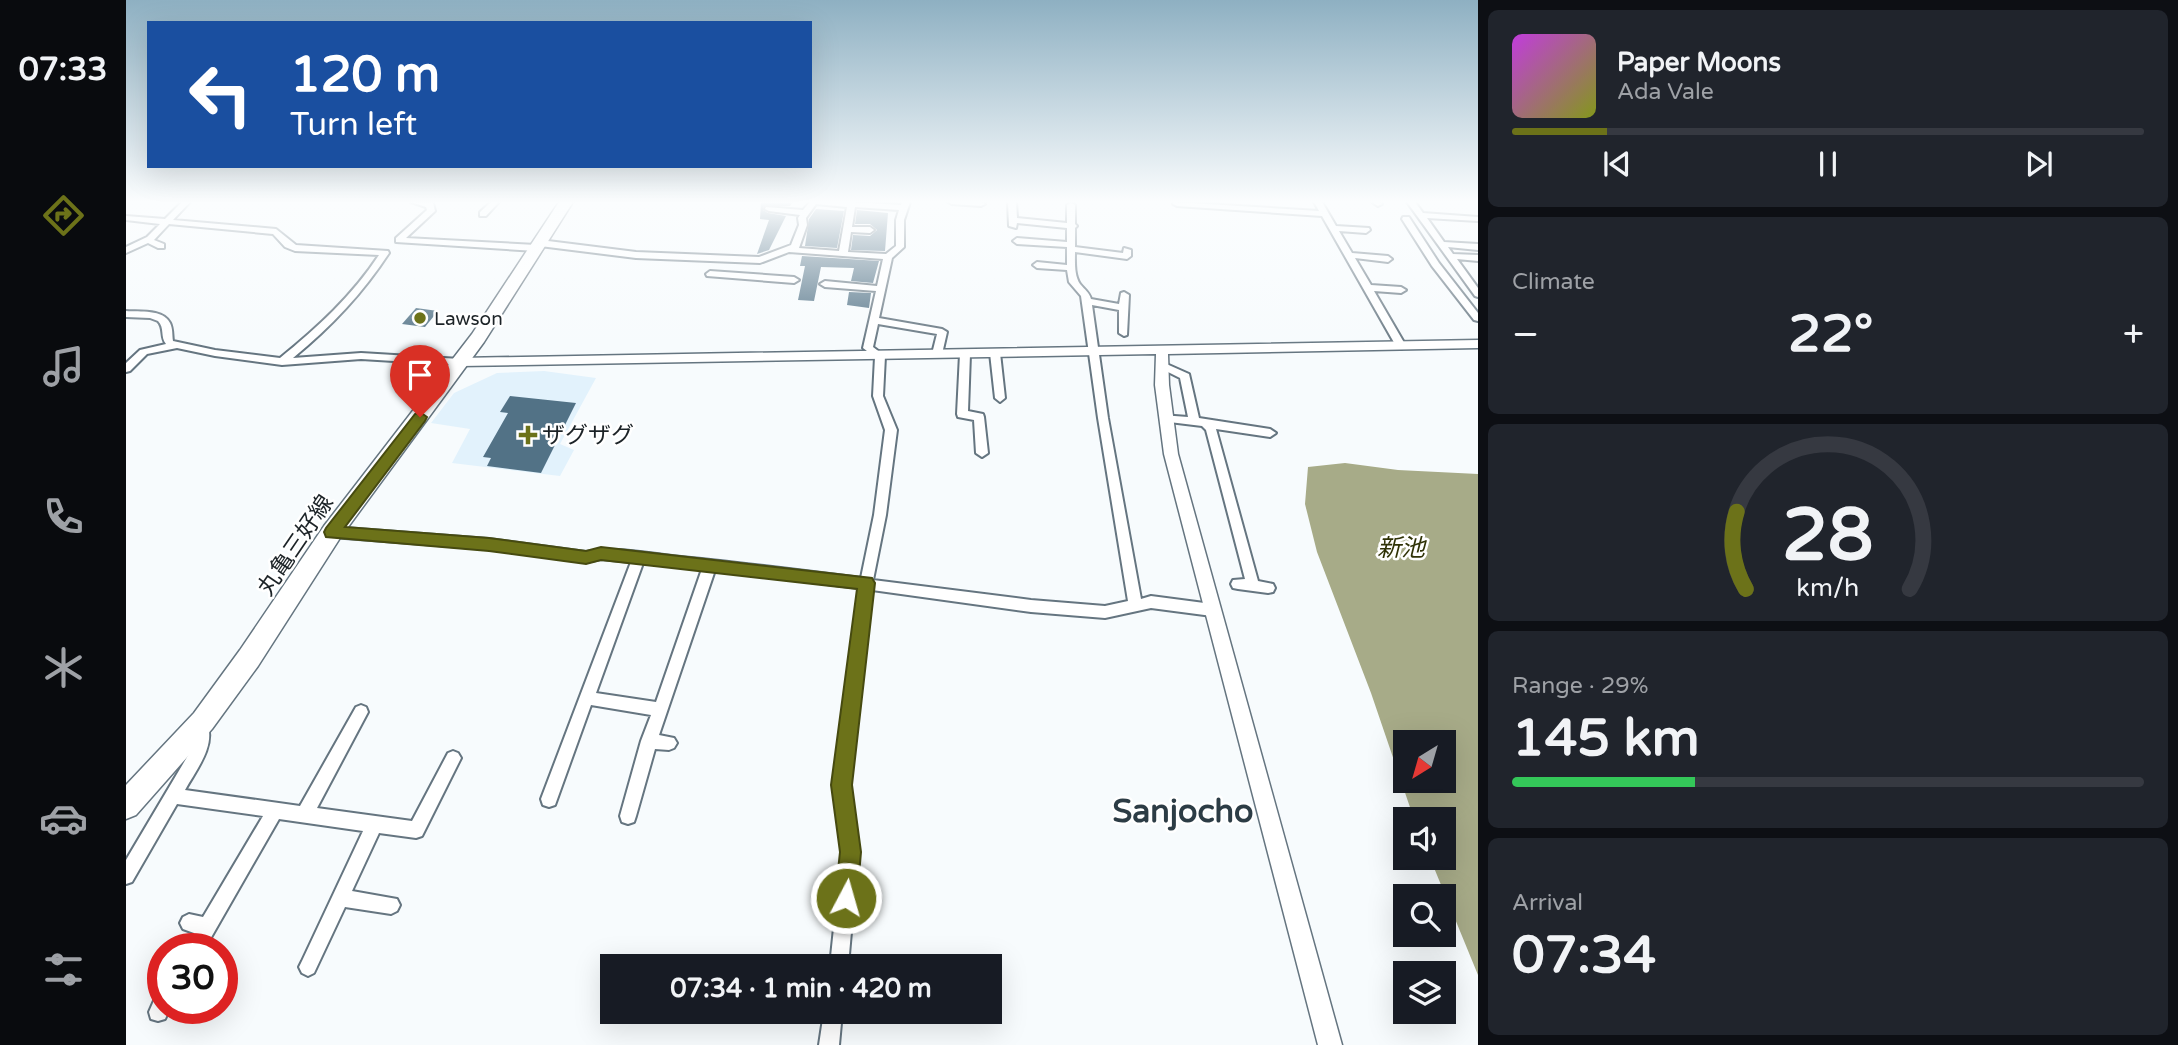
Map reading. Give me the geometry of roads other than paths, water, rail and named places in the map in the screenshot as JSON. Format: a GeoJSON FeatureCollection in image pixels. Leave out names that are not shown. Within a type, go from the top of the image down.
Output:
{"type":"FeatureCollection","features":[{"type":"Feature","properties":{"kind":"main road","name":"丸亀三好線"},"geometry":{"type":"LineString","coordinates":[[126,805],[203,721],[249,658],[332,532],[460,362],[535,251]]}},
{"type":"Feature","properties":{"kind":"street"},"geometry":{"type":"LineString","coordinates":[[345,251],[385,253]]}},
{"type":"Feature","properties":{"kind":"street"},"geometry":{"type":"LineString","coordinates":[[282,362],[314,337],[372,275],[387,251]]}},
{"type":"Feature","properties":{"kind":"street"},"geometry":{"type":"LineString","coordinates":[[590,251],[749,260],[760,260],[788,251]]}},
{"type":"Feature","properties":{"kind":"street"},"geometry":{"type":"LineString","coordinates":[[800,251],[888,257]]}},
{"type":"Feature","properties":{"kind":"street"},"geometry":{"type":"LineString","coordinates":[[880,356],[868,348],[888,257],[895,251]]}},
{"type":"Feature","properties":{"kind":"street"},"geometry":{"type":"LineString","coordinates":[[1071,251],[1074,282],[1086,295],[1135,604]]}},
{"type":"Feature","properties":{"kind":"street"},"geometry":{"type":"LineString","coordinates":[[1094,251],[1127,256],[1127,251]]}},
{"type":"Feature","properties":{"kind":"street"},"geometry":{"type":"LineString","coordinates":[[1346,251],[1401,346]]}},
{"type":"Feature","properties":{"kind":"street"},"geometry":{"type":"LineString","coordinates":[[1426,251],[1477,318]]}},
{"type":"Feature","properties":{"kind":"street"},"geometry":{"type":"LineString","coordinates":[[1447,251],[1478,294]]}},
{"type":"Feature","properties":{"kind":"street"},"geometry":{"type":"LineString","coordinates":[[1349,255],[1388,259]]}},
{"type":"Feature","properties":{"kind":"street"},"geometry":{"type":"LineString","coordinates":[[1451,256],[1478,258]]}},
{"type":"Feature","properties":{"kind":"street"},"geometry":{"type":"LineString","coordinates":[[744,277],[749,260]]}},
{"type":"Feature","properties":{"kind":"street"},"geometry":{"type":"LineString","coordinates":[[1435,264],[1458,265]]}},
{"type":"Feature","properties":{"kind":"street"},"geometry":{"type":"LineString","coordinates":[[1037,265],[1071,268]]}},
{"type":"Feature","properties":{"kind":"street"},"geometry":{"type":"LineString","coordinates":[[710,274],[794,280]]}},
{"type":"Feature","properties":{"kind":"street"},"geometry":{"type":"LineString","coordinates":[[825,284],[881,289]]}},
{"type":"Feature","properties":{"kind":"street"},"geometry":{"type":"LineString","coordinates":[[1367,288],[1401,290]]}},
{"type":"Feature","properties":{"kind":"street"},"geometry":{"type":"LineString","coordinates":[[1124,295],[1124,333]]}},
{"type":"Feature","properties":{"kind":"street"},"geometry":{"type":"LineString","coordinates":[[1086,301],[1124,308]]}},
{"type":"Feature","properties":{"kind":"street"},"geometry":{"type":"LineString","coordinates":[[126,314],[166,320],[169,325],[167,340],[177,345],[282,362],[361,356],[460,362],[1094,351],[1162,357],[1478,344]]}},
{"type":"Feature","properties":{"kind":"street"},"geometry":{"type":"LineString","coordinates":[[874,320],[942,332],[937,354]]}},
{"type":"Feature","properties":{"kind":"street"},"geometry":{"type":"LineString","coordinates":[[126,369],[144,352],[177,345]]}},
{"type":"Feature","properties":{"kind":"street"},"geometry":{"type":"LineString","coordinates":[[995,353],[1000,398]]}},
{"type":"Feature","properties":{"kind":"street"},"geometry":{"type":"LineString","coordinates":[[965,354],[962,414],[979,417],[982,453]]}},
{"type":"Feature","properties":{"kind":"street"},"geometry":{"type":"LineString","coordinates":[[840,954],[850,852],[842,785],[866,583],[880,515],[891,430],[878,396],[880,356]]}},
{"type":"Feature","properties":{"kind":"street"},"geometry":{"type":"LineString","coordinates":[[1162,357],[1165,418],[1173,466],[1330,1045]]}},
{"type":"Feature","properties":{"kind":"street"},"geometry":{"type":"LineString","coordinates":[[1162,357],[1185,376],[1200,423],[1211,429],[1253,586]]}},
{"type":"Feature","properties":{"kind":"street"},"geometry":{"type":"LineString","coordinates":[[1165,418],[1270,433]]}},
{"type":"Feature","properties":{"kind":"street"},"geometry":{"type":"LineString","coordinates":[[332,532],[489,544],[586,557],[601,554],[710,564],[1031,606],[1105,612],[1151,602],[1212,610]]}},
{"type":"Feature","properties":{"kind":"street"},"geometry":{"type":"LineString","coordinates":[[550,799],[639,557]]}},
{"type":"Feature","properties":{"kind":"street"},"geometry":{"type":"LineString","coordinates":[[628,816],[641,762],[695,616],[710,564]]}},
{"type":"Feature","properties":{"kind":"street"},"geometry":{"type":"LineString","coordinates":[[1238,584],[1268,588]]}},
{"type":"Feature","properties":{"kind":"street"},"geometry":{"type":"LineString","coordinates":[[587,698],[660,710]]}},
{"type":"Feature","properties":{"kind":"street"},"geometry":{"type":"LineString","coordinates":[[305,813],[361,712]]}},
{"type":"Feature","properties":{"kind":"street"},"geometry":{"type":"LineString","coordinates":[[126,876],[200,749],[203,721]]}},
{"type":"Feature","properties":{"kind":"street"},"geometry":{"type":"LineString","coordinates":[[649,741],[669,743]]}},
{"type":"Feature","properties":{"kind":"street"},"geometry":{"type":"LineString","coordinates":[[174,796],[416,830],[453,758]]}},
{"type":"Feature","properties":{"kind":"street"},"geometry":{"type":"LineString","coordinates":[[204,933],[276,809]]}},
{"type":"Feature","properties":{"kind":"street"},"geometry":{"type":"LineString","coordinates":[[308,967],[375,823]]}},
{"type":"Feature","properties":{"kind":"street"},"geometry":{"type":"LineString","coordinates":[[340,898],[391,905]]}},
{"type":"Feature","properties":{"kind":"street"},"geometry":{"type":"LineString","coordinates":[[189,923],[208,927]]}},
{"type":"Feature","properties":{"kind":"street"},"geometry":{"type":"LineString","coordinates":[[829,1045],[832,1024]]}},
{"type":"Feature","properties":{"kind":"water","name":"新池"},"geometry":{"type":"Polygon","coordinates":[[[1345,463],[1398,470],[1478,474],[1478,975],[1456,921],[1456,884],[1441,884],[1435,870],[1456,870],[1456,807],[1410,807],[1405,793],[1456,793],[1456,730],[1393,730],[1393,757],[1317,552],[1305,504],[1308,467],[1345,463]]]}},
{"type":"Feature","properties":{"kind":"place","name":"Lawson"},"geometry":{"type":"Point","coordinates":[420,318]}},
{"type":"Feature","properties":{"kind":"place","name":"ザグザグ"},"geometry":{"type":"Point","coordinates":[528,435]}},
{"type":"Feature","properties":{"kind":"district","name":"Sanjocho"},"geometry":{"type":"Point","coordinates":[1183,811]}}]}
